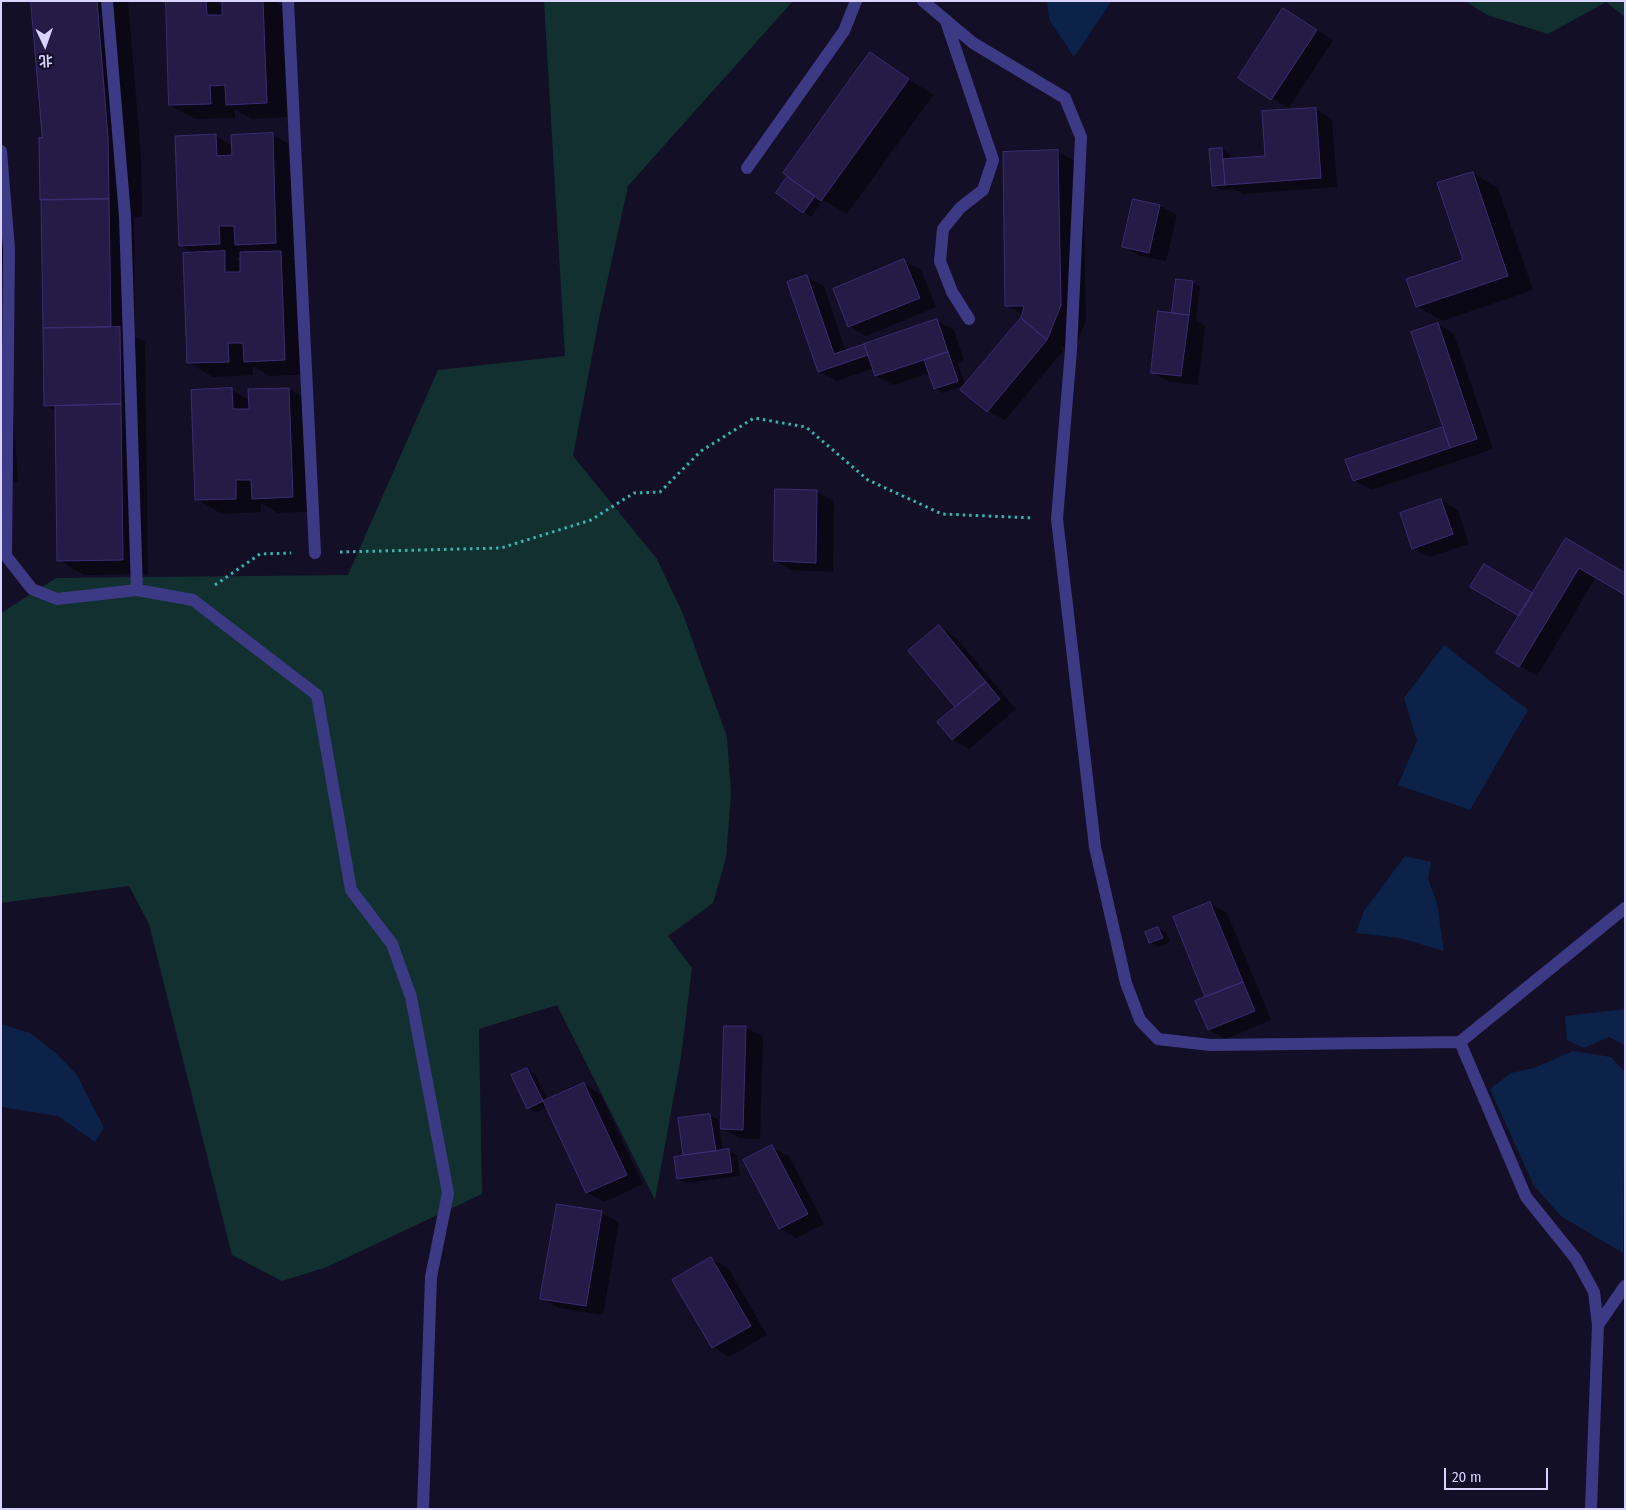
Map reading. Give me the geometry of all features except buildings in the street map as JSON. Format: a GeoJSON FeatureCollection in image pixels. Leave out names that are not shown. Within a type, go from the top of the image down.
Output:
{"type":"FeatureCollection","features":[{"type":"Feature","properties":{"kind":"street"},"geometry":{"type":"LineString","coordinates":[[107,1],[125,216],[137,590]]}},
{"type":"Feature","properties":{"kind":"street"},"geometry":{"type":"LineString","coordinates":[[288,1],[315,553]]}},
{"type":"Feature","properties":{"kind":"street"},"geometry":{"type":"LineString","coordinates":[[747,168],[844,31],[856,1]]}},
{"type":"Feature","properties":{"kind":"street"},"geometry":{"type":"LineString","coordinates":[[923,1],[973,43],[1065,98],[1081,137],[1071,350],[1057,518],[1095,847],[1126,983],[1140,1020],[1158,1039],[1210,1045],[1460,1042],[1625,908]]}},
{"type":"Feature","properties":{"kind":"street"},"geometry":{"type":"LineString","coordinates":[[946,21],[993,160],[983,190],[960,208],[943,229],[940,261],[952,292],[968,319]]}},
{"type":"Feature","properties":{"kind":"street"},"geometry":{"type":"LineString","coordinates":[[1,151],[9,249],[4,557],[32,589],[57,599],[137,590],[194,600],[317,695],[351,890],[392,944],[410,997],[448,1193],[431,1276],[424,1509]]}},
{"type":"Feature","properties":{"kind":"street"},"geometry":{"type":"LineString","coordinates":[[1460,1042],[1526,1197],[1576,1260],[1594,1292],[1598,1325],[1591,1509]]}},
{"type":"Feature","properties":{"kind":"street"},"geometry":{"type":"LineString","coordinates":[[1598,1325],[1625,1286]]}},
{"type":"Feature","properties":{"kind":"path"},"geometry":{"type":"LineString","coordinates":[[194,600],[260,554],[501,548],[591,520],[634,493],[660,492],[701,451],[754,418],[806,427],[868,480],[942,514],[1057,518]]}},
{"type":"Feature","properties":{"kind":"green space"},"geometry":{"type":"Polygon","coordinates":[[[544,1],[793,1],[628,186],[599,319],[573,456],[657,559],[683,614],[727,737],[731,794],[726,858],[713,903],[668,936],[692,968],[681,1057],[655,1200],[557,1005],[479,1029],[482,1194],[327,1267],[282,1281],[232,1255],[149,924],[129,886],[1,903],[1,613],[56,578],[348,575],[438,370],[565,356],[544,1]]]}},
{"type":"Feature","properties":{"kind":"green space"},"geometry":{"type":"Polygon","coordinates":[[[1465,1],[1625,1],[1625,17],[1606,2],[1548,34],[1487,15],[1465,1]]]}},
{"type":"Feature","properties":{"kind":"water"},"geometry":{"type":"Polygon","coordinates":[[[1047,1],[1109,1],[1110,3],[1074,57],[1049,19],[1047,1]]]}},
{"type":"Feature","properties":{"kind":"water"},"geometry":{"type":"Polygon","coordinates":[[[1444,645],[1528,710],[1470,810],[1398,785],[1417,741],[1404,698],[1444,645]]]}},
{"type":"Feature","properties":{"kind":"water"},"geometry":{"type":"Polygon","coordinates":[[[1405,856],[1431,862],[1428,879],[1437,903],[1444,951],[1400,938],[1356,933],[1364,911],[1405,856]]]}},
{"type":"Feature","properties":{"kind":"water"},"geometry":{"type":"Polygon","coordinates":[[[1625,1009],[1625,1045],[1609,1037],[1584,1048],[1567,1040],[1565,1016],[1625,1009]]]}},
{"type":"Feature","properties":{"kind":"water"},"geometry":{"type":"Polygon","coordinates":[[[1,1024],[30,1033],[56,1053],[77,1075],[104,1128],[95,1142],[58,1116],[1,1107],[1,1024]]]}},
{"type":"Feature","properties":{"kind":"water"},"geometry":{"type":"Polygon","coordinates":[[[1573,1051],[1611,1057],[1625,1072],[1623,1253],[1562,1217],[1534,1186],[1490,1089],[1511,1073],[1534,1068],[1573,1051]]]}}]}
